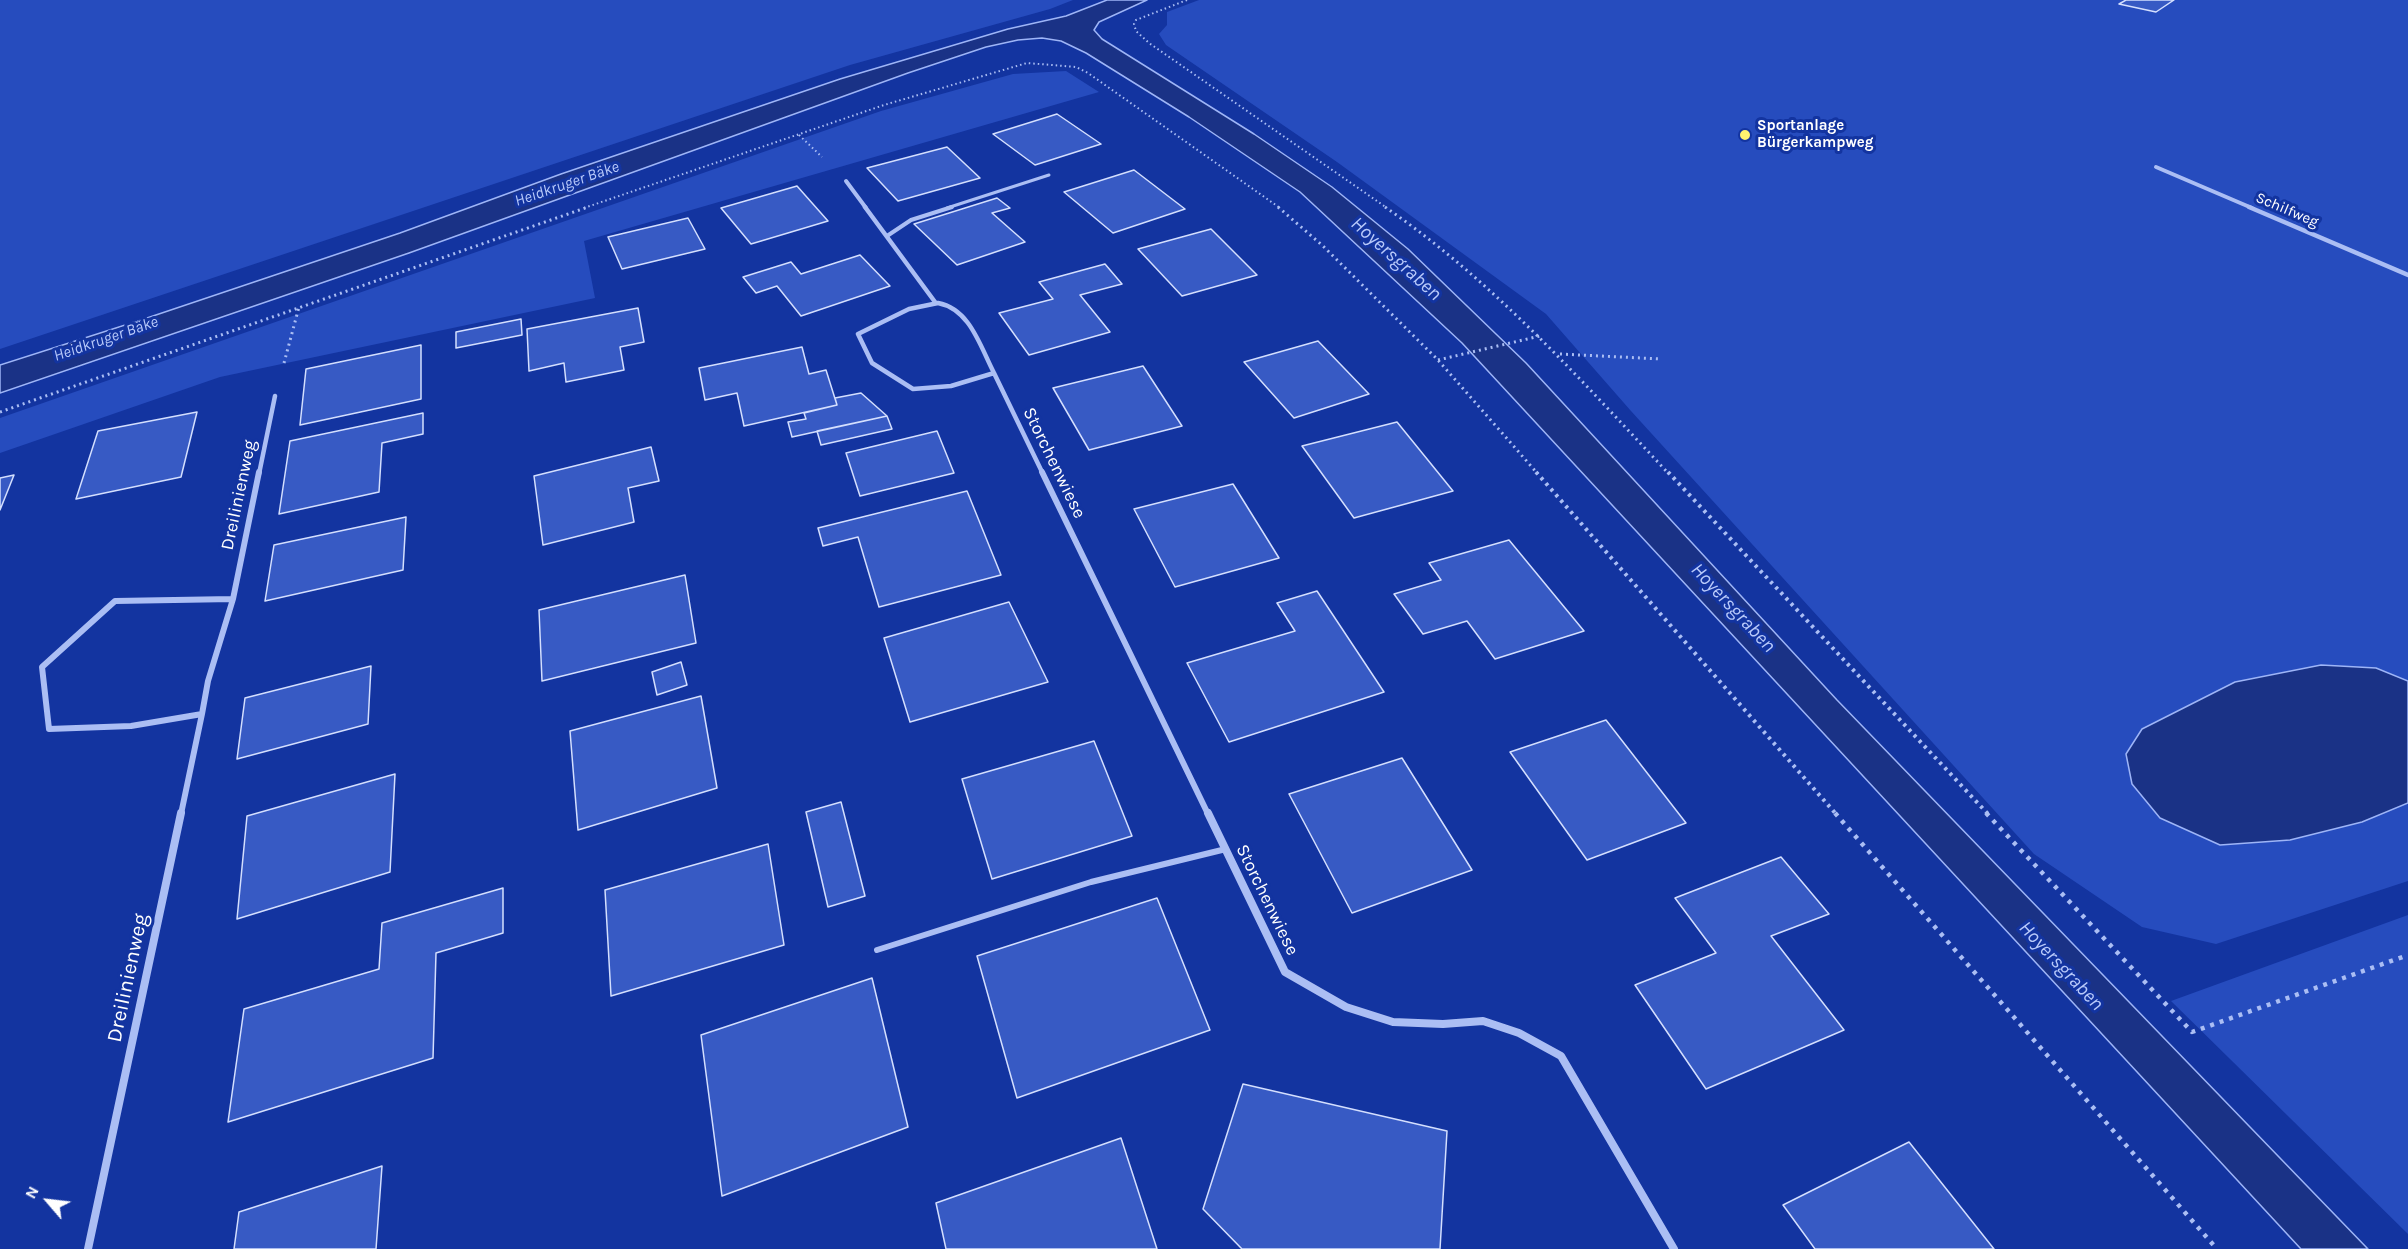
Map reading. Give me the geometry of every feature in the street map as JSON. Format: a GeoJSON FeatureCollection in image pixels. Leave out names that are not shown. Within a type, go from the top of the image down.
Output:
{"type":"FeatureCollection","features":[{"type":"Feature","properties":{"kind":"street","name":"Schilfweg"},"geometry":{"type":"LineString","coordinates":[[2156,167],[2408,275]]}},
{"type":"Feature","properties":{"kind":"street","name":"Storchenwiese"},"geometry":{"type":"LineString","coordinates":[[846,181],[935,302],[960,311],[994,373],[1285,972],[1346,1007],[1393,1022],[1443,1024],[1483,1021],[1519,1033],[1561,1056],[1674,1249]]}},
{"type":"Feature","properties":{"kind":"street"},"geometry":{"type":"LineString","coordinates":[[935,302],[886,317],[858,334],[872,363],[913,389],[951,386],[994,373]]}},
{"type":"Feature","properties":{"kind":"street","name":"Dreilinienweg"},"geometry":{"type":"LineString","coordinates":[[88,1249],[208,681],[233,599],[274,396]]}},
{"type":"Feature","properties":{"kind":"street"},"geometry":{"type":"LineString","coordinates":[[202,714],[131,726],[50,729],[42,668],[115,601],[233,599]]}},
{"type":"Feature","properties":{"kind":"lane"},"geometry":{"type":"LineString","coordinates":[[887,236],[911,220],[1049,175]]}},
{"type":"Feature","properties":{"kind":"lane"},"geometry":{"type":"LineString","coordinates":[[877,950],[1091,882],[1226,849]]}},
{"type":"Feature","properties":{"kind":"path"},"geometry":{"type":"LineString","coordinates":[[1187,0],[1136,20],[1134,24],[1136,31],[1149,43],[1242,109],[1416,228],[1560,354],[1898,720],[2192,1032],[2408,955]]}},
{"type":"Feature","properties":{"kind":"path"},"geometry":{"type":"LineString","coordinates":[[0,412],[299,306],[884,105],[1027,63],[1076,67],[1267,197],[1323,246],[1438,360],[2217,1249]]}},
{"type":"Feature","properties":{"kind":"path"},"geometry":{"type":"LineString","coordinates":[[274,396],[299,306]]}},
{"type":"Feature","properties":{"kind":"path"},"geometry":{"type":"LineString","coordinates":[[1438,360],[1540,336]]}},
{"type":"Feature","properties":{"kind":"path"},"geometry":{"type":"LineString","coordinates":[[1560,354],[1661,359]]}},
{"type":"Feature","properties":{"kind":"shaded area"},"geometry":{"type":"Polygon","coordinates":[[[0,0],[1073,0],[1050,9],[850,65],[0,349],[0,0]]]}},
{"type":"Feature","properties":{"kind":"shaded area"},"geometry":{"type":"Polygon","coordinates":[[[1199,0],[2408,0],[2408,881],[2216,944],[2142,927],[2034,854],[1631,411],[1546,314],[1337,162],[1166,45],[1159,34],[1167,25],[1167,12],[1199,0]]]}},
{"type":"Feature","properties":{"kind":"shaded area"},"geometry":{"type":"Polygon","coordinates":[[[1066,71],[1099,92],[584,241],[595,298],[220,377],[0,453],[0,418],[881,111],[1013,74],[1066,71]]]}},
{"type":"Feature","properties":{"kind":"shaded area"},"geometry":{"type":"Polygon","coordinates":[[[2408,915],[2408,1234],[2171,1001],[2408,915]]]}},
{"type":"Feature","properties":{"kind":"water"},"geometry":{"type":"Polygon","coordinates":[[[1107,0],[1147,0],[1099,22],[1094,30],[1102,39],[1254,134],[1332,187],[1408,249],[1526,363],[1837,700],[2368,1249],[2301,1249],[1462,343],[1300,192],[1189,117],[1086,53],[1061,41],[1042,38],[1018,40],[986,47],[409,253],[0,393],[0,365],[400,233],[561,174],[840,79],[1008,29],[1066,16],[1107,0]]]}},
{"type":"Feature","properties":{"kind":"water"},"geometry":{"type":"Polygon","coordinates":[[[2321,665],[2376,668],[2408,681],[2408,803],[2362,822],[2290,840],[2220,845],[2160,818],[2132,784],[2126,754],[2142,729],[2235,682],[2321,665]]]}},
{"type":"Feature","properties":{"kind":"building"},"geometry":{"type":"Polygon","coordinates":[[[2126,0],[2174,0],[2156,12],[2119,4],[2126,0]]]}},
{"type":"Feature","properties":{"kind":"building"},"geometry":{"type":"Polygon","coordinates":[[[1057,114],[1101,144],[1035,165],[993,134],[1057,114]]]}},
{"type":"Feature","properties":{"kind":"building"},"geometry":{"type":"Polygon","coordinates":[[[947,147],[980,178],[898,201],[867,168],[947,147]]]}},
{"type":"Feature","properties":{"kind":"building"},"geometry":{"type":"Polygon","coordinates":[[[1134,170],[1185,209],[1113,233],[1064,192],[1134,170]]]}},
{"type":"Feature","properties":{"kind":"building"},"geometry":{"type":"Polygon","coordinates":[[[797,186],[828,221],[751,244],[721,208],[797,186]]]}},
{"type":"Feature","properties":{"kind":"building"},"geometry":{"type":"Polygon","coordinates":[[[997,198],[1010,208],[992,213],[1025,242],[957,265],[914,224],[997,198]]]}},
{"type":"Feature","properties":{"kind":"building"},"geometry":{"type":"Polygon","coordinates":[[[688,218],[705,249],[622,269],[608,237],[688,218]]]}},
{"type":"Feature","properties":{"kind":"building"},"geometry":{"type":"Polygon","coordinates":[[[1211,229],[1257,275],[1182,296],[1138,249],[1211,229]]]}},
{"type":"Feature","properties":{"kind":"building"},"geometry":{"type":"Polygon","coordinates":[[[860,255],[890,286],[801,316],[777,286],[756,293],[743,277],[791,262],[801,274],[860,255]]]}},
{"type":"Feature","properties":{"kind":"building"},"geometry":{"type":"Polygon","coordinates":[[[1105,264],[1122,284],[1080,295],[1110,332],[1029,355],[999,313],[1053,299],[1039,282],[1105,264]]]}},
{"type":"Feature","properties":{"kind":"building"},"geometry":{"type":"Polygon","coordinates":[[[638,308],[644,342],[620,347],[624,370],[566,382],[564,363],[529,371],[527,329],[638,308]]]}},
{"type":"Feature","properties":{"kind":"building"},"geometry":{"type":"Polygon","coordinates":[[[521,319],[522,335],[456,348],[456,332],[521,319]]]}},
{"type":"Feature","properties":{"kind":"building"},"geometry":{"type":"Polygon","coordinates":[[[1318,341],[1369,394],[1294,418],[1244,362],[1318,341]]]}},
{"type":"Feature","properties":{"kind":"building"},"geometry":{"type":"Polygon","coordinates":[[[421,345],[421,399],[300,425],[306,369],[421,345]]]}},
{"type":"Feature","properties":{"kind":"building"},"geometry":{"type":"Polygon","coordinates":[[[802,347],[809,374],[826,370],[837,405],[744,426],[737,393],[705,400],[699,368],[802,347]]]}},
{"type":"Feature","properties":{"kind":"building"},"geometry":{"type":"Polygon","coordinates":[[[1143,366],[1182,426],[1089,450],[1053,388],[1143,366]]]}},
{"type":"Feature","properties":{"kind":"building"},"geometry":{"type":"Polygon","coordinates":[[[861,393],[887,416],[792,437],[788,422],[806,419],[804,413],[837,405],[835,398],[861,393]]]}},
{"type":"Feature","properties":{"kind":"building"},"geometry":{"type":"Polygon","coordinates":[[[197,412],[181,477],[76,499],[98,431],[197,412]]]}},
{"type":"Feature","properties":{"kind":"building"},"geometry":{"type":"Polygon","coordinates":[[[423,413],[423,434],[382,443],[379,492],[279,514],[290,441],[423,413]]]}},
{"type":"Feature","properties":{"kind":"building"},"geometry":{"type":"Polygon","coordinates":[[[887,416],[892,429],[821,445],[817,431],[887,416]]]}},
{"type":"Feature","properties":{"kind":"building"},"geometry":{"type":"Polygon","coordinates":[[[1397,422],[1453,491],[1354,518],[1302,446],[1397,422]]]}},
{"type":"Feature","properties":{"kind":"building"},"geometry":{"type":"Polygon","coordinates":[[[937,431],[954,473],[860,496],[846,453],[937,431]]]}},
{"type":"Feature","properties":{"kind":"building"},"geometry":{"type":"Polygon","coordinates":[[[651,447],[659,481],[628,488],[634,522],[543,545],[534,476],[651,447]]]}},
{"type":"Feature","properties":{"kind":"building"},"geometry":{"type":"Polygon","coordinates":[[[14,475],[0,510],[0,478],[14,475]]]}},
{"type":"Feature","properties":{"kind":"building"},"geometry":{"type":"Polygon","coordinates":[[[1233,484],[1279,558],[1175,587],[1134,509],[1233,484]]]}},
{"type":"Feature","properties":{"kind":"building"},"geometry":{"type":"Polygon","coordinates":[[[967,491],[1001,575],[879,607],[858,537],[823,546],[818,528],[967,491]]]}},
{"type":"Feature","properties":{"kind":"building"},"geometry":{"type":"Polygon","coordinates":[[[406,517],[403,570],[265,601],[274,545],[406,517]]]}},
{"type":"Feature","properties":{"kind":"building"},"geometry":{"type":"Polygon","coordinates":[[[1509,540],[1584,631],[1495,659],[1467,621],[1423,634],[1394,594],[1441,580],[1429,563],[1509,540]]]}},
{"type":"Feature","properties":{"kind":"building"},"geometry":{"type":"Polygon","coordinates":[[[685,575],[696,643],[542,681],[539,610],[685,575]]]}},
{"type":"Feature","properties":{"kind":"building"},"geometry":{"type":"Polygon","coordinates":[[[1317,591],[1384,692],[1229,742],[1187,663],[1295,631],[1277,603],[1317,591]]]}},
{"type":"Feature","properties":{"kind":"building"},"geometry":{"type":"Polygon","coordinates":[[[1009,602],[1048,682],[910,722],[884,638],[1009,602]]]}},
{"type":"Feature","properties":{"kind":"building"},"geometry":{"type":"Polygon","coordinates":[[[681,662],[687,685],[657,695],[652,672],[681,662]]]}},
{"type":"Feature","properties":{"kind":"building"},"geometry":{"type":"Polygon","coordinates":[[[371,666],[368,724],[237,759],[245,698],[371,666]]]}},
{"type":"Feature","properties":{"kind":"building"},"geometry":{"type":"Polygon","coordinates":[[[701,696],[717,788],[578,830],[570,731],[701,696]]]}},
{"type":"Feature","properties":{"kind":"building"},"geometry":{"type":"Polygon","coordinates":[[[1606,720],[1686,823],[1587,860],[1510,752],[1606,720]]]}},
{"type":"Feature","properties":{"kind":"building"},"geometry":{"type":"Polygon","coordinates":[[[1094,741],[1132,836],[992,879],[962,779],[1094,741]]]}},
{"type":"Feature","properties":{"kind":"building"},"geometry":{"type":"Polygon","coordinates":[[[1402,758],[1472,870],[1352,913],[1289,794],[1402,758]]]}},
{"type":"Feature","properties":{"kind":"building"},"geometry":{"type":"Polygon","coordinates":[[[395,774],[390,872],[237,919],[247,816],[395,774]]]}},
{"type":"Feature","properties":{"kind":"building"},"geometry":{"type":"Polygon","coordinates":[[[841,802],[865,896],[828,907],[806,812],[841,802]]]}},
{"type":"Feature","properties":{"kind":"building"},"geometry":{"type":"Polygon","coordinates":[[[768,844],[784,945],[611,996],[605,890],[768,844]]]}},
{"type":"Feature","properties":{"kind":"building"},"geometry":{"type":"Polygon","coordinates":[[[1781,857],[1829,914],[1771,936],[1844,1030],[1706,1089],[1635,985],[1716,953],[1675,898],[1781,857]]]}},
{"type":"Feature","properties":{"kind":"building"},"geometry":{"type":"Polygon","coordinates":[[[503,888],[503,933],[436,953],[433,1058],[228,1122],[244,1009],[379,969],[382,923],[503,888]]]}},
{"type":"Feature","properties":{"kind":"building"},"geometry":{"type":"Polygon","coordinates":[[[1157,898],[1210,1030],[1017,1098],[977,956],[1157,898]]]}},
{"type":"Feature","properties":{"kind":"building"},"geometry":{"type":"Polygon","coordinates":[[[872,978],[908,1127],[722,1196],[701,1035],[872,978]]]}},
{"type":"Feature","properties":{"kind":"building"},"geometry":{"type":"Polygon","coordinates":[[[1243,1084],[1447,1131],[1440,1249],[1242,1249],[1203,1209],[1243,1084]]]}},
{"type":"Feature","properties":{"kind":"building"},"geometry":{"type":"Polygon","coordinates":[[[1121,1138],[1157,1249],[946,1249],[936,1203],[1121,1138]]]}},
{"type":"Feature","properties":{"kind":"building"},"geometry":{"type":"Polygon","coordinates":[[[1909,1142],[1994,1249],[1815,1249],[1783,1205],[1909,1142]]]}},
{"type":"Feature","properties":{"kind":"building"},"geometry":{"type":"Polygon","coordinates":[[[382,1166],[376,1249],[234,1249],[239,1212],[382,1166]]]}},
{"type":"Feature","properties":{"kind":"place","name":"Sportanlage Bürgerkampweg"},"geometry":{"type":"Point","coordinates":[1745,135]}},
{"type":"Feature","properties":{"kind":"water label","name":"Heidkruger Bäke"},"geometry":{"type":"Point","coordinates":[567,184]}},
{"type":"Feature","properties":{"kind":"water label","name":"Hoyersgraben"},"geometry":{"type":"Point","coordinates":[1396,259]}},
{"type":"Feature","properties":{"kind":"water label","name":"Heidkruger Bäke"},"geometry":{"type":"Point","coordinates":[106,339]}},
{"type":"Feature","properties":{"kind":"water label","name":"Hoyersgraben"},"geometry":{"type":"Point","coordinates":[1733,608]}},
{"type":"Feature","properties":{"kind":"water label","name":"Hoyersgraben"},"geometry":{"type":"Point","coordinates":[2061,966]}}]}
